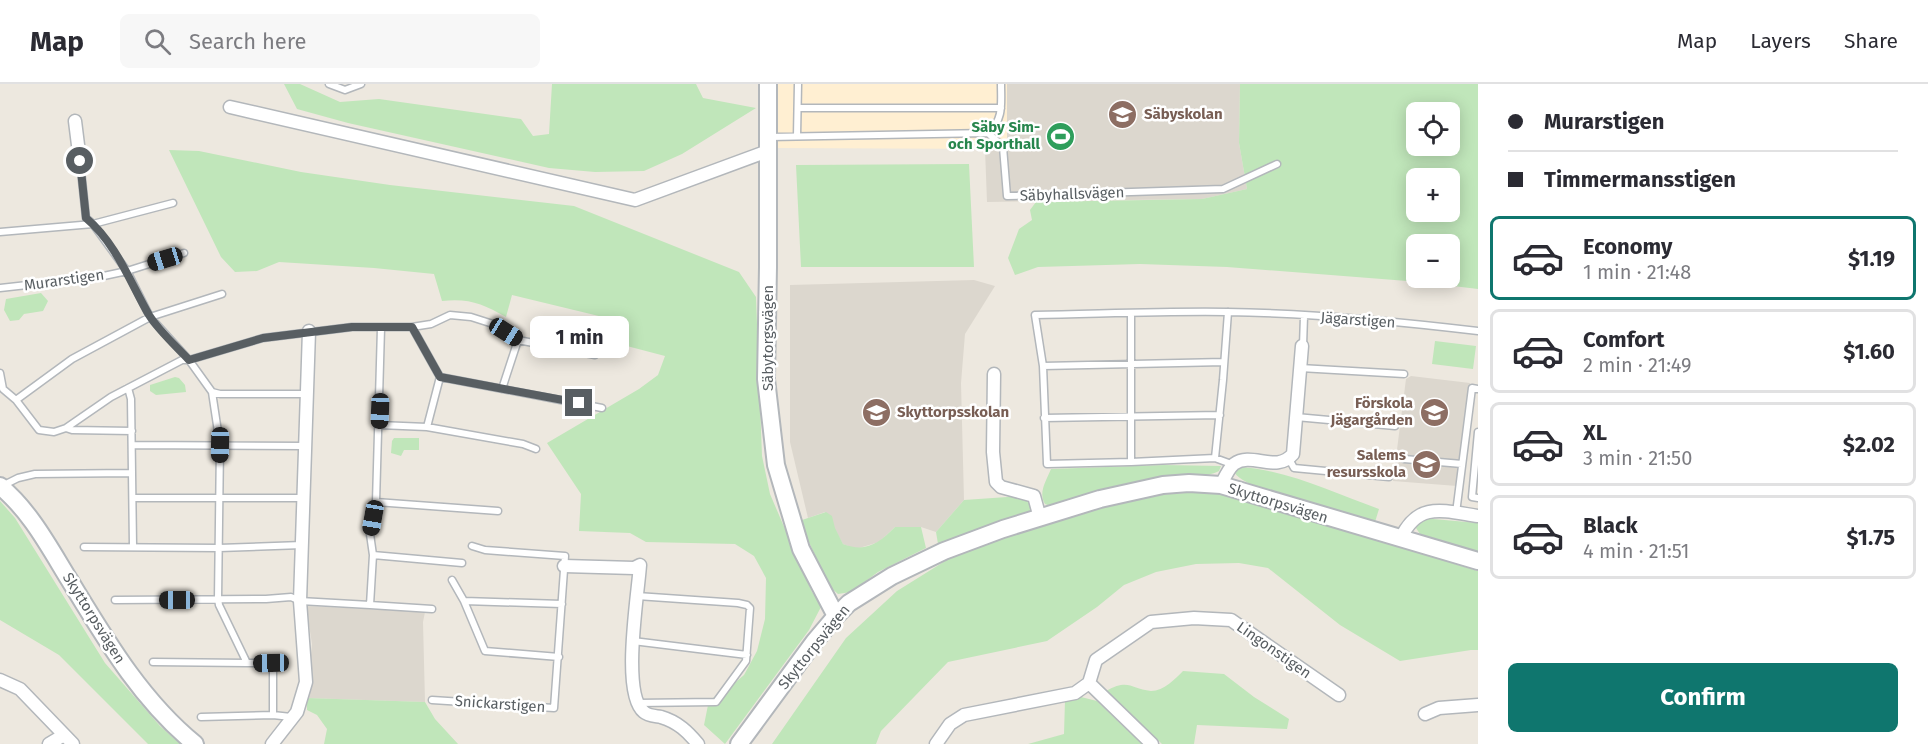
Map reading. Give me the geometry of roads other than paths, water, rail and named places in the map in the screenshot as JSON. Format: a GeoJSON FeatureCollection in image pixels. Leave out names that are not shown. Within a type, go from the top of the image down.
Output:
{"type":"FeatureCollection","features":[{"type":"Feature","properties":{"kind":"street","name":"Säbytorgsvägen"},"geometry":{"type":"LineString","coordinates":[[768,84],[766,379],[776,465],[801,549],[836,616]]}},
{"type":"Feature","properties":{"kind":"street"},"geometry":{"type":"LineString","coordinates":[[230,107],[635,200],[768,144]]}},
{"type":"Feature","properties":{"kind":"street"},"geometry":{"type":"LineString","coordinates":[[75,121],[80,161]]}},
{"type":"Feature","properties":{"kind":"street"},"geometry":{"type":"LineString","coordinates":[[272,744],[293,717],[300,704],[306,682],[300,601],[306,446],[305,394],[309,331]]}},
{"type":"Feature","properties":{"kind":"street","name":"Jägarstigen"},"geometry":{"type":"LineString","coordinates":[[1234,465],[1245,460],[1281,463],[1293,454],[1302,346]]}},
{"type":"Feature","properties":{"kind":"street"},"geometry":{"type":"LineString","coordinates":[[994,374],[993,453],[996,482],[1001,487],[1034,496],[1040,518]]}},
{"type":"Feature","properties":{"kind":"street"},"geometry":{"type":"LineString","coordinates":[[1221,485],[1234,465]]}},
{"type":"Feature","properties":{"kind":"street","name":"Skyttorpsvägen"},"geometry":{"type":"LineString","coordinates":[[739,744],[814,642],[849,603],[925,558],[1040,518],[1119,494],[1189,483],[1221,485],[1478,561]]}},
{"type":"Feature","properties":{"kind":"street","name":"Skyttorpsvägen"},"geometry":{"type":"LineString","coordinates":[[1,486],[33,521],[109,645],[137,684],[195,744]]}},
{"type":"Feature","properties":{"kind":"street"},"geometry":{"type":"LineString","coordinates":[[1401,538],[1412,519],[1422,512],[1478,516]]}},
{"type":"Feature","properties":{"kind":"street"},"geometry":{"type":"LineString","coordinates":[[564,566],[634,568],[640,565],[631,675],[637,703],[645,714],[664,718],[684,728],[698,744]]}},
{"type":"Feature","properties":{"kind":"street","name":"Lingonstigen"},"geometry":{"type":"LineString","coordinates":[[1089,683],[1096,660],[1151,622],[1194,618],[1231,620],[1339,695]]}},
{"type":"Feature","properties":{"kind":"street"},"geometry":{"type":"LineString","coordinates":[[0,680],[20,689],[68,740]]}},
{"type":"Feature","properties":{"kind":"street"},"geometry":{"type":"LineString","coordinates":[[936,744],[950,724],[964,715],[1076,693],[1089,683],[1152,744]]}},
{"type":"Feature","properties":{"kind":"street"},"geometry":{"type":"LineString","coordinates":[[1425,714],[1439,708],[1478,705]]}},
{"type":"Feature","properties":{"kind":"street"},"geometry":{"type":"LineString","coordinates":[[49,744],[68,740]]}},
{"type":"Feature","properties":{"kind":"lane"},"geometry":{"type":"LineString","coordinates":[[329,84],[345,90],[361,84]]}},
{"type":"Feature","properties":{"kind":"lane"},"geometry":{"type":"LineString","coordinates":[[797,136],[798,84]]}},
{"type":"Feature","properties":{"kind":"lane"},"geometry":{"type":"LineString","coordinates":[[768,144],[797,136],[988,133],[1001,116],[1001,84]]}},
{"type":"Feature","properties":{"kind":"lane"},"geometry":{"type":"LineString","coordinates":[[798,108],[1001,108]]}},
{"type":"Feature","properties":{"kind":"lane","name":"Säbyhallsvägen"},"geometry":{"type":"LineString","coordinates":[[988,133],[1003,147],[1007,196],[1223,189],[1277,164]]}},
{"type":"Feature","properties":{"kind":"lane","name":"Murarstigen"},"geometry":{"type":"LineString","coordinates":[[80,161],[86,218],[127,270]]}},
{"type":"Feature","properties":{"kind":"lane"},"geometry":{"type":"LineString","coordinates":[[0,232],[93,224],[173,203]]}},
{"type":"Feature","properties":{"kind":"lane","name":"Murarstigen"},"geometry":{"type":"LineString","coordinates":[[0,288],[99,277],[184,253]]}},
{"type":"Feature","properties":{"kind":"lane"},"geometry":{"type":"LineString","coordinates":[[127,270],[150,317],[189,360],[212,392],[220,445],[218,599],[247,663]]}},
{"type":"Feature","properties":{"kind":"lane"},"geometry":{"type":"LineString","coordinates":[[16,400],[72,360],[150,317],[222,294]]}},
{"type":"Feature","properties":{"kind":"lane"},"geometry":{"type":"LineString","coordinates":[[1215,458],[1228,312]]}},
{"type":"Feature","properties":{"kind":"lane","name":"Jägarstigen"},"geometry":{"type":"LineString","coordinates":[[1234,465],[1215,458],[1047,464],[1043,366],[1035,315],[1228,312],[1411,323],[1478,331]]}},
{"type":"Feature","properties":{"kind":"lane"},"geometry":{"type":"LineString","coordinates":[[1131,314],[1131,462]]}},
{"type":"Feature","properties":{"kind":"lane"},"geometry":{"type":"LineString","coordinates":[[0,373],[3,389],[16,400],[39,430],[54,432],[66,428],[111,397],[182,360],[189,360],[263,338],[309,331],[352,327],[412,327],[431,324],[450,315],[471,317],[493,324],[518,340],[595,355]]}},
{"type":"Feature","properties":{"kind":"lane","name":"Jägarstigen"},"geometry":{"type":"LineString","coordinates":[[1302,346],[1304,316]]}},
{"type":"Feature","properties":{"kind":"lane"},"geometry":{"type":"LineString","coordinates":[[412,327],[440,377],[426,427]]}},
{"type":"Feature","properties":{"kind":"lane"},"geometry":{"type":"LineString","coordinates":[[370,605],[373,555],[370,534],[376,502],[381,328]]}},
{"type":"Feature","properties":{"kind":"lane"},"geometry":{"type":"LineString","coordinates":[[502,389],[518,340]]}},
{"type":"Feature","properties":{"kind":"lane"},"geometry":{"type":"LineString","coordinates":[[1043,366],[1224,362]]}},
{"type":"Feature","properties":{"kind":"lane"},"geometry":{"type":"LineString","coordinates":[[1300,368],[1404,374]]}},
{"type":"Feature","properties":{"kind":"lane"},"geometry":{"type":"LineString","coordinates":[[440,377],[602,408]]}},
{"type":"Feature","properties":{"kind":"lane"},"geometry":{"type":"LineString","coordinates":[[128,388],[131,399],[133,445],[131,473],[133,546]]}},
{"type":"Feature","properties":{"kind":"lane"},"geometry":{"type":"LineString","coordinates":[[1456,513],[1475,388]]}},
{"type":"Feature","properties":{"kind":"lane"},"geometry":{"type":"LineString","coordinates":[[212,392],[220,394],[305,394]]}},
{"type":"Feature","properties":{"kind":"lane"},"geometry":{"type":"LineString","coordinates":[[1044,418],[1220,415]]}},
{"type":"Feature","properties":{"kind":"lane"},"geometry":{"type":"LineString","coordinates":[[1296,417],[1395,426]]}},
{"type":"Feature","properties":{"kind":"lane"},"geometry":{"type":"LineString","coordinates":[[379,425],[426,427],[523,444],[536,449]]}},
{"type":"Feature","properties":{"kind":"lane"},"geometry":{"type":"LineString","coordinates":[[66,428],[132,431]]}},
{"type":"Feature","properties":{"kind":"lane"},"geometry":{"type":"LineString","coordinates":[[1478,432],[1472,497],[1478,498]]}},
{"type":"Feature","properties":{"kind":"lane"},"geometry":{"type":"LineString","coordinates":[[133,445],[306,446]]}},
{"type":"Feature","properties":{"kind":"lane","name":"Jägarstigen"},"geometry":{"type":"LineString","coordinates":[[1289,459],[1294,468],[1389,477]]}},
{"type":"Feature","properties":{"kind":"lane"},"geometry":{"type":"LineString","coordinates":[[1404,459],[1462,464]]}},
{"type":"Feature","properties":{"kind":"lane"},"geometry":{"type":"LineString","coordinates":[[1,486],[18,478],[35,474],[131,473]]}},
{"type":"Feature","properties":{"kind":"lane"},"geometry":{"type":"LineString","coordinates":[[133,498],[303,498]]}},
{"type":"Feature","properties":{"kind":"lane"},"geometry":{"type":"LineString","coordinates":[[376,502],[498,511]]}},
{"type":"Feature","properties":{"kind":"lane"},"geometry":{"type":"LineString","coordinates":[[84,547],[219,548],[303,545]]}},
{"type":"Feature","properties":{"kind":"lane"},"geometry":{"type":"LineString","coordinates":[[472,546],[485,550],[565,556],[564,566]]}},
{"type":"Feature","properties":{"kind":"lane"},"geometry":{"type":"LineString","coordinates":[[373,555],[462,562]]}},
{"type":"Feature","properties":{"kind":"lane","name":"Snickarstigen"},"geometry":{"type":"LineString","coordinates":[[432,700],[554,708],[564,566]]}},
{"type":"Feature","properties":{"kind":"lane"},"geometry":{"type":"LineString","coordinates":[[452,580],[464,601],[485,651],[559,657]]}},
{"type":"Feature","properties":{"kind":"lane"},"geometry":{"type":"LineString","coordinates":[[637,703],[716,702],[746,662],[750,608],[747,604],[638,596]]}},
{"type":"Feature","properties":{"kind":"lane"},"geometry":{"type":"LineString","coordinates":[[115,600],[291,597],[300,601],[432,609]]}},
{"type":"Feature","properties":{"kind":"lane"},"geometry":{"type":"LineString","coordinates":[[464,601],[562,604]]}},
{"type":"Feature","properties":{"kind":"lane"},"geometry":{"type":"LineString","coordinates":[[633,641],[747,656]]}},
{"type":"Feature","properties":{"kind":"lane"},"geometry":{"type":"LineString","coordinates":[[153,662],[271,663],[273,667],[273,715]]}},
{"type":"Feature","properties":{"kind":"lane"},"geometry":{"type":"LineString","coordinates":[[201,717],[273,715],[293,717]]}},
{"type":"Feature","properties":{"kind":"place","name":"Säbyskolan"},"geometry":{"type":"Point","coordinates":[1123,114]}},
{"type":"Feature","properties":{"kind":"place","name":"Säby Sim- och Sporthall"},"geometry":{"type":"Point","coordinates":[1061,136]}},
{"type":"Feature","properties":{"kind":"place","name":"Skyttorpsskolan"},"geometry":{"type":"Point","coordinates":[876,412]}},
{"type":"Feature","properties":{"kind":"place","name":"Förskola Jägargården"},"geometry":{"type":"Point","coordinates":[1434,412]}},
{"type":"Feature","properties":{"kind":"place","name":"Salems resursskola"},"geometry":{"type":"Point","coordinates":[1427,464]}}]}
